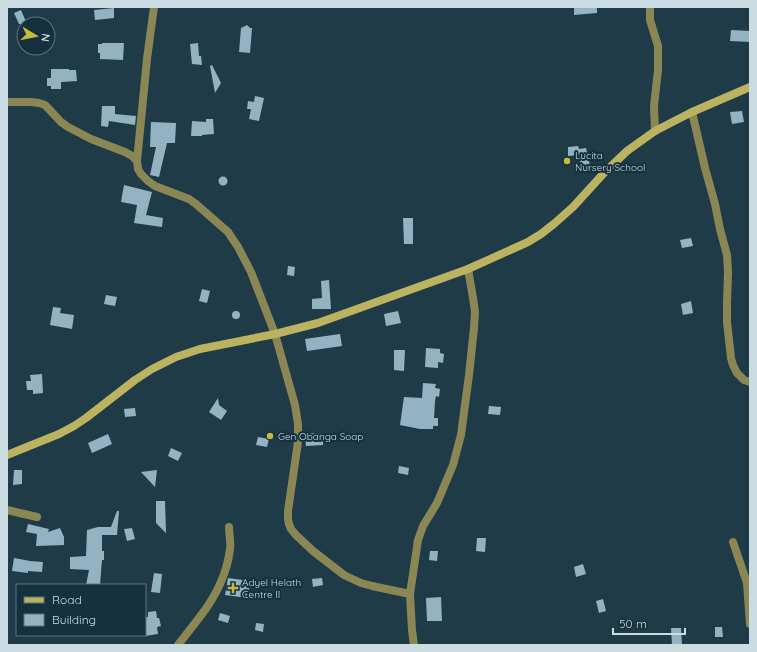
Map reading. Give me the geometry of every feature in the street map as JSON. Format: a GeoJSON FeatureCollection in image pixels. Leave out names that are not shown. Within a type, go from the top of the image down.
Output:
{"type":"FeatureCollection","features":[{"type":"Feature","properties":{"kind":"street"},"geometry":{"type":"LineString","coordinates":[[154,7],[136,161],[138,169],[148,181],[192,202],[228,232],[238,246],[251,272],[274,334],[293,398],[298,424],[298,442],[288,511],[288,519],[291,529],[313,551],[344,575],[372,586],[410,594]]}},
{"type":"Feature","properties":{"kind":"street"},"geometry":{"type":"LineString","coordinates":[[650,7],[650,20],[658,46],[658,70],[654,106],[655,131]]}},
{"type":"Feature","properties":{"kind":"street"},"geometry":{"type":"LineString","coordinates":[[7,456],[74,426],[135,380],[165,362],[182,355],[200,349],[274,334],[318,323],[468,270],[528,242],[555,224],[574,207],[604,173],[627,151],[655,131],[692,112],[750,87]]}},
{"type":"Feature","properties":{"kind":"street"},"geometry":{"type":"LineString","coordinates":[[7,102],[31,102],[45,105],[61,122],[68,127],[92,139],[125,152],[132,156],[136,161]]}},
{"type":"Feature","properties":{"kind":"street"},"geometry":{"type":"LineString","coordinates":[[692,112],[727,255],[727,312],[731,358],[737,373],[744,380],[750,382]]}},
{"type":"Feature","properties":{"kind":"street"},"geometry":{"type":"LineString","coordinates":[[414,645],[410,594],[418,540],[437,503],[453,464],[461,436],[475,317],[474,298],[468,270]]}},
{"type":"Feature","properties":{"kind":"street"},"geometry":{"type":"LineString","coordinates":[[7,510],[37,518]]}},
{"type":"Feature","properties":{"kind":"street"},"geometry":{"type":"LineString","coordinates":[[178,645],[186,633],[199,619],[222,581],[230,549],[229,527]]}},
{"type":"Feature","properties":{"kind":"street"},"geometry":{"type":"LineString","coordinates":[[733,542],[747,583],[750,624]]}},
{"type":"Feature","properties":{"kind":"building"},"geometry":{"type":"Polygon","coordinates":[[[574,7],[597,7],[597,13],[574,15],[574,7]]]}},
{"type":"Feature","properties":{"kind":"building"},"geometry":{"type":"Polygon","coordinates":[[[114,8],[114,18],[95,20],[94,10],[114,8]]]}},
{"type":"Feature","properties":{"kind":"building"},"geometry":{"type":"Polygon","coordinates":[[[21,10],[24,16],[16,16],[16,17],[14,13],[21,10]]]}},
{"type":"Feature","properties":{"kind":"building"},"geometry":{"type":"Polygon","coordinates":[[[247,25],[252,28],[250,53],[239,52],[241,28],[247,25]]]}},
{"type":"Feature","properties":{"kind":"building"},"geometry":{"type":"Polygon","coordinates":[[[731,30],[750,31],[750,42],[730,41],[731,30]]]}},
{"type":"Feature","properties":{"kind":"building"},"geometry":{"type":"Polygon","coordinates":[[[124,43],[123,60],[100,59],[98,44],[124,43]]]}},
{"type":"Feature","properties":{"kind":"building"},"geometry":{"type":"Polygon","coordinates":[[[198,43],[199,56],[201,56],[202,65],[192,64],[190,44],[198,43]]]}},
{"type":"Feature","properties":{"kind":"building"},"geometry":{"type":"Polygon","coordinates":[[[212,65],[221,83],[215,93],[210,66],[212,65]]]}},
{"type":"Feature","properties":{"kind":"building"},"geometry":{"type":"Polygon","coordinates":[[[51,69],[76,70],[77,81],[61,82],[61,89],[51,89],[51,86],[47,86],[47,78],[51,78],[51,69]]]}},
{"type":"Feature","properties":{"kind":"building"},"geometry":{"type":"Polygon","coordinates":[[[255,96],[264,98],[259,121],[249,119],[251,109],[247,109],[248,101],[254,102],[255,96]]]}},
{"type":"Feature","properties":{"kind":"building"},"geometry":{"type":"Polygon","coordinates":[[[102,106],[115,106],[115,114],[136,116],[135,125],[109,121],[108,127],[101,126],[102,106]]]}},
{"type":"Feature","properties":{"kind":"building"},"geometry":{"type":"Polygon","coordinates":[[[742,111],[744,122],[732,124],[730,112],[742,111]]]}},
{"type":"Feature","properties":{"kind":"building"},"geometry":{"type":"Polygon","coordinates":[[[206,119],[213,119],[214,134],[191,136],[192,121],[206,122],[206,119]]]}},
{"type":"Feature","properties":{"kind":"building"},"geometry":{"type":"Polygon","coordinates":[[[151,122],[176,123],[175,143],[167,143],[159,177],[150,175],[156,147],[150,147],[151,122]]]}},
{"type":"Feature","properties":{"kind":"building"},"geometry":{"type":"Polygon","coordinates":[[[578,146],[579,149],[586,148],[590,166],[581,167],[579,155],[568,156],[568,147],[578,146]]]}},
{"type":"Feature","properties":{"kind":"building"},"geometry":{"type":"Polygon","coordinates":[[[223,176],[228,181],[223,186],[218,181],[223,176]]]}},
{"type":"Feature","properties":{"kind":"building"},"geometry":{"type":"Polygon","coordinates":[[[124,185],[152,192],[146,215],[163,218],[162,227],[134,223],[137,205],[121,202],[124,185]]]}},
{"type":"Feature","properties":{"kind":"building"},"geometry":{"type":"Polygon","coordinates":[[[403,218],[413,218],[413,244],[404,244],[403,218]]]}},
{"type":"Feature","properties":{"kind":"building"},"geometry":{"type":"Polygon","coordinates":[[[691,238],[693,246],[682,248],[680,240],[691,238]]]}},
{"type":"Feature","properties":{"kind":"building"},"geometry":{"type":"Polygon","coordinates":[[[288,266],[295,267],[294,276],[287,275],[288,266]]]}},
{"type":"Feature","properties":{"kind":"building"},"geometry":{"type":"Polygon","coordinates":[[[329,280],[331,309],[312,309],[312,299],[322,298],[321,281],[329,280]]]}},
{"type":"Feature","properties":{"kind":"building"},"geometry":{"type":"Polygon","coordinates":[[[202,289],[210,291],[207,303],[199,301],[202,289]]]}},
{"type":"Feature","properties":{"kind":"building"},"geometry":{"type":"Polygon","coordinates":[[[106,295],[117,297],[115,306],[104,304],[106,295]]]}},
{"type":"Feature","properties":{"kind":"building"},"geometry":{"type":"Polygon","coordinates":[[[691,301],[693,313],[683,315],[681,304],[691,301]]]}},
{"type":"Feature","properties":{"kind":"building"},"geometry":{"type":"Polygon","coordinates":[[[53,307],[61,308],[60,313],[74,315],[72,329],[50,325],[53,307]]]}},
{"type":"Feature","properties":{"kind":"building"},"geometry":{"type":"Polygon","coordinates":[[[234,311],[238,311],[240,315],[238,319],[234,319],[232,317],[232,313],[234,311]]]}},
{"type":"Feature","properties":{"kind":"building"},"geometry":{"type":"Polygon","coordinates":[[[398,311],[401,323],[386,326],[384,314],[398,311]]]}},
{"type":"Feature","properties":{"kind":"building"},"geometry":{"type":"Polygon","coordinates":[[[340,334],[342,346],[307,351],[305,339],[340,334]]]}},
{"type":"Feature","properties":{"kind":"building"},"geometry":{"type":"Polygon","coordinates":[[[426,348],[440,349],[440,353],[444,354],[443,363],[438,362],[438,368],[425,367],[426,348]]]}},
{"type":"Feature","properties":{"kind":"building"},"geometry":{"type":"Polygon","coordinates":[[[394,350],[405,350],[404,371],[394,370],[394,350]]]}},
{"type":"Feature","properties":{"kind":"building"},"geometry":{"type":"Polygon","coordinates":[[[42,374],[43,393],[33,394],[33,390],[27,390],[26,381],[31,381],[30,375],[42,374]]]}},
{"type":"Feature","properties":{"kind":"building"},"geometry":{"type":"Polygon","coordinates":[[[423,383],[436,384],[435,388],[440,389],[439,397],[436,396],[434,418],[438,418],[438,426],[433,426],[433,429],[420,429],[400,425],[404,397],[422,398],[423,383]]]}},
{"type":"Feature","properties":{"kind":"building"},"geometry":{"type":"Polygon","coordinates":[[[218,398],[219,405],[227,411],[221,420],[209,412],[218,398]]]}},
{"type":"Feature","properties":{"kind":"building"},"geometry":{"type":"Polygon","coordinates":[[[489,406],[501,407],[500,415],[488,414],[489,406]]]}},
{"type":"Feature","properties":{"kind":"building"},"geometry":{"type":"Polygon","coordinates":[[[135,408],[136,416],[125,417],[124,409],[135,408]]]}},
{"type":"Feature","properties":{"kind":"building"},"geometry":{"type":"Polygon","coordinates":[[[305,433],[323,433],[323,445],[306,446],[305,433]]]}},
{"type":"Feature","properties":{"kind":"building"},"geometry":{"type":"Polygon","coordinates":[[[108,434],[112,444],[92,453],[88,443],[108,434]]]}},
{"type":"Feature","properties":{"kind":"building"},"geometry":{"type":"Polygon","coordinates":[[[258,437],[269,439],[267,447],[256,445],[258,437]]]}},
{"type":"Feature","properties":{"kind":"building"},"geometry":{"type":"Polygon","coordinates":[[[171,448],[182,453],[178,461],[168,456],[171,448]]]}},
{"type":"Feature","properties":{"kind":"building"},"geometry":{"type":"Polygon","coordinates":[[[399,466],[409,468],[408,475],[398,473],[399,466]]]}},
{"type":"Feature","properties":{"kind":"building"},"geometry":{"type":"Polygon","coordinates":[[[14,470],[22,470],[22,484],[13,485],[14,470]]]}},
{"type":"Feature","properties":{"kind":"building"},"geometry":{"type":"Polygon","coordinates":[[[157,470],[155,487],[141,472],[157,470]]]}},
{"type":"Feature","properties":{"kind":"building"},"geometry":{"type":"Polygon","coordinates":[[[156,501],[165,501],[166,533],[156,523],[156,501]]]}},
{"type":"Feature","properties":{"kind":"building"},"geometry":{"type":"Polygon","coordinates":[[[117,511],[119,511],[117,535],[102,535],[102,551],[104,551],[104,560],[102,560],[100,584],[86,584],[89,570],[70,569],[70,557],[86,556],[87,530],[98,527],[111,527],[117,511]]]}},
{"type":"Feature","properties":{"kind":"building"},"geometry":{"type":"Polygon","coordinates":[[[28,524],[49,529],[48,532],[60,528],[64,537],[64,545],[36,546],[37,534],[26,532],[28,524]]]}},
{"type":"Feature","properties":{"kind":"building"},"geometry":{"type":"Polygon","coordinates":[[[132,528],[135,539],[127,541],[124,529],[132,528]]]}},
{"type":"Feature","properties":{"kind":"building"},"geometry":{"type":"Polygon","coordinates":[[[477,538],[486,538],[485,552],[476,551],[477,538]]]}},
{"type":"Feature","properties":{"kind":"building"},"geometry":{"type":"Polygon","coordinates":[[[430,551],[438,551],[437,561],[429,560],[430,551]]]}},
{"type":"Feature","properties":{"kind":"building"},"geometry":{"type":"Polygon","coordinates":[[[14,558],[43,562],[42,572],[28,571],[28,573],[12,571],[14,558]]]}},
{"type":"Feature","properties":{"kind":"building"},"geometry":{"type":"Polygon","coordinates":[[[583,564],[586,574],[576,577],[574,567],[583,564]]]}},
{"type":"Feature","properties":{"kind":"building"},"geometry":{"type":"Polygon","coordinates":[[[154,573],[162,574],[160,593],[151,592],[154,573]]]}},
{"type":"Feature","properties":{"kind":"building"},"geometry":{"type":"Polygon","coordinates":[[[228,578],[250,581],[248,598],[225,595],[228,578]]]}},
{"type":"Feature","properties":{"kind":"building"},"geometry":{"type":"Polygon","coordinates":[[[322,578],[323,585],[313,587],[312,579],[322,578]]]}},
{"type":"Feature","properties":{"kind":"building"},"geometry":{"type":"Polygon","coordinates":[[[441,597],[442,621],[427,621],[426,598],[441,597]]]}},
{"type":"Feature","properties":{"kind":"building"},"geometry":{"type":"Polygon","coordinates":[[[603,599],[606,611],[599,613],[596,601],[603,599]]]}},
{"type":"Feature","properties":{"kind":"building"},"geometry":{"type":"Polygon","coordinates":[[[156,611],[157,618],[159,618],[161,626],[157,627],[158,634],[146,636],[146,617],[148,617],[148,612],[156,611]]]}},
{"type":"Feature","properties":{"kind":"building"},"geometry":{"type":"Polygon","coordinates":[[[220,613],[230,616],[228,623],[218,620],[220,613]]]}},
{"type":"Feature","properties":{"kind":"building"},"geometry":{"type":"Polygon","coordinates":[[[256,623],[264,624],[263,632],[255,630],[256,623]]]}},
{"type":"Feature","properties":{"kind":"building"},"geometry":{"type":"Polygon","coordinates":[[[715,627],[722,627],[723,637],[715,637],[715,627]]]}},
{"type":"Feature","properties":{"kind":"building"},"geometry":{"type":"Polygon","coordinates":[[[671,628],[681,628],[682,645],[672,645],[671,628]]]}},
{"type":"Feature","properties":{"kind":"place","name":"Lucita Nursery School"},"geometry":{"type":"Point","coordinates":[567,161]}},
{"type":"Feature","properties":{"kind":"place","name":"Gen Obanga Soap"},"geometry":{"type":"Point","coordinates":[270,436]}},
{"type":"Feature","properties":{"kind":"place","name":"Adyel Helath Centre II"},"geometry":{"type":"Point","coordinates":[233,588]}}]}
